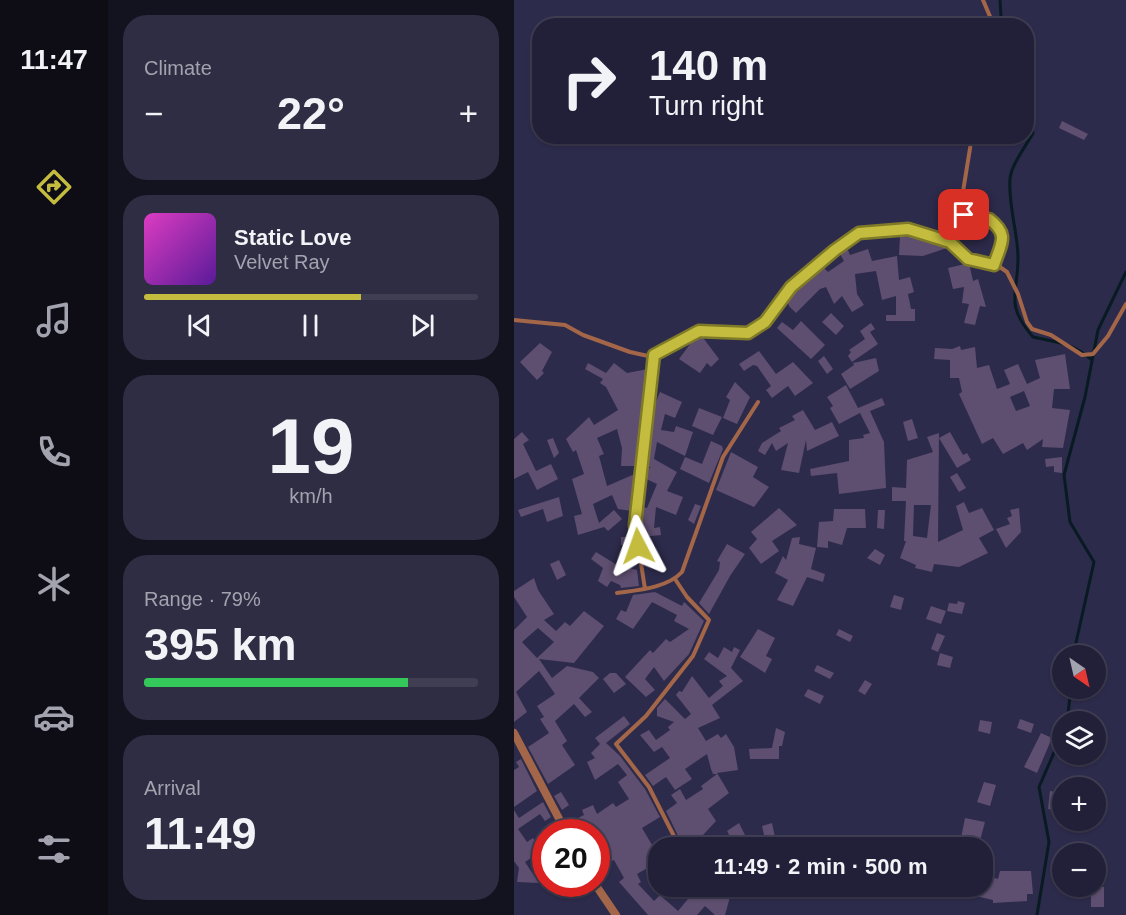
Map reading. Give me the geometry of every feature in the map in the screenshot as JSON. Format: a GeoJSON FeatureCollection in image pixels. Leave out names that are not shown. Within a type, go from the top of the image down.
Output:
{"type":"FeatureCollection","features":[{"type":"Feature","properties":{"kind":"street"},"geometry":{"type":"LineString","coordinates":[[514,733],[559,819]]}},
{"type":"Feature","properties":{"kind":"street"},"geometry":{"type":"LineString","coordinates":[[604,897],[616,915]]}},
{"type":"Feature","properties":{"kind":"lane"},"geometry":{"type":"LineString","coordinates":[[983,0],[991,18]]}},
{"type":"Feature","properties":{"kind":"lane"},"geometry":{"type":"LineString","coordinates":[[971,144],[961,204],[964,215],[973,219],[989,219],[1001,228],[1003,236],[994,265]]}},
{"type":"Feature","properties":{"kind":"lane"},"geometry":{"type":"LineString","coordinates":[[514,320],[565,325],[583,335],[630,352],[654,355],[699,331],[748,333],[765,322],[791,287],[859,233],[908,229],[950,242],[968,259],[994,265],[1007,272],[1032,329],[1051,335],[1082,356],[1093,354],[1108,336],[1126,304]]}},
{"type":"Feature","properties":{"kind":"lane"},"geometry":{"type":"LineString","coordinates":[[645,589],[635,525],[654,355]]}},
{"type":"Feature","properties":{"kind":"lane"},"geometry":{"type":"LineString","coordinates":[[617,593],[645,589],[675,579],[682,572],[723,457],[758,402]]}},
{"type":"Feature","properties":{"kind":"lane"},"geometry":{"type":"LineString","coordinates":[[674,837],[649,787],[616,744],[646,716],[693,656],[709,620],[687,597],[675,579]]}},
{"type":"Feature","properties":{"kind":"building"},"geometry":{"type":"Polygon","coordinates":[[[1062,121],[1088,134],[1084,140],[1059,128],[1062,121]]]}},
{"type":"Feature","properties":{"kind":"building"},"geometry":{"type":"Polygon","coordinates":[[[900,236],[920,237],[950,247],[923,256],[899,255],[900,236]]]}},
{"type":"Feature","properties":{"kind":"building"},"geometry":{"type":"Polygon","coordinates":[[[847,248],[850,255],[868,249],[872,261],[897,256],[899,280],[910,277],[914,292],[908,294],[911,309],[915,309],[915,321],[886,321],[886,315],[896,315],[896,296],[882,300],[876,271],[855,274],[857,294],[864,305],[852,312],[842,296],[834,304],[826,287],[820,289],[796,313],[789,306],[787,300],[824,268],[828,272],[844,261],[840,254],[847,248]]]}},
{"type":"Feature","properties":{"kind":"building"},"geometry":{"type":"Polygon","coordinates":[[[969,263],[973,281],[978,279],[986,307],[980,306],[975,325],[964,323],[969,304],[962,303],[964,287],[953,289],[948,268],[969,263]]]}},
{"type":"Feature","properties":{"kind":"building"},"geometry":{"type":"Polygon","coordinates":[[[831,313],[844,326],[836,335],[822,322],[831,313]]]}},
{"type":"Feature","properties":{"kind":"building"},"geometry":{"type":"Polygon","coordinates":[[[801,321],[825,345],[811,359],[777,328],[782,322],[793,330],[801,321]]]}},
{"type":"Feature","properties":{"kind":"building"},"geometry":{"type":"Polygon","coordinates":[[[871,323],[875,329],[870,332],[878,344],[852,362],[848,356],[851,352],[849,350],[865,339],[860,331],[871,323]]]}},
{"type":"Feature","properties":{"kind":"building"},"geometry":{"type":"Polygon","coordinates":[[[701,335],[719,359],[711,367],[707,363],[700,373],[679,359],[693,340],[701,335]]]}},
{"type":"Feature","properties":{"kind":"building"},"geometry":{"type":"Polygon","coordinates":[[[540,343],[552,352],[542,371],[544,373],[537,380],[520,362],[540,343]]]}},
{"type":"Feature","properties":{"kind":"building"},"geometry":{"type":"Polygon","coordinates":[[[960,346],[961,350],[975,347],[977,368],[989,365],[997,389],[1010,384],[1004,370],[1018,364],[1027,384],[1040,378],[1035,360],[1065,354],[1070,389],[1054,389],[1052,408],[1070,410],[1063,448],[1042,447],[1043,439],[1027,450],[1023,443],[1003,454],[993,438],[982,444],[959,394],[962,392],[959,378],[950,378],[950,360],[934,359],[935,348],[952,349],[960,346]],[[1024,391],[1010,397],[1016,411],[1030,406],[1024,391]]]}},
{"type":"Feature","properties":{"kind":"building"},"geometry":{"type":"Polygon","coordinates":[[[759,351],[776,374],[793,362],[813,383],[795,396],[788,386],[772,398],[766,390],[771,386],[757,366],[753,365],[744,371],[739,364],[759,351]]]}},
{"type":"Feature","properties":{"kind":"building"},"geometry":{"type":"Polygon","coordinates":[[[824,356],[833,369],[827,374],[818,361],[824,356]]]}},
{"type":"Feature","properties":{"kind":"building"},"geometry":{"type":"Polygon","coordinates":[[[876,358],[879,371],[850,389],[841,374],[854,365],[853,363],[876,358]]]}},
{"type":"Feature","properties":{"kind":"building"},"geometry":{"type":"Polygon","coordinates":[[[588,363],[606,373],[614,363],[627,373],[648,369],[637,466],[621,466],[622,448],[617,429],[597,438],[604,454],[599,456],[607,486],[637,473],[632,511],[618,509],[612,495],[593,504],[599,523],[614,510],[622,519],[608,531],[604,527],[578,535],[574,516],[582,514],[572,479],[584,474],[576,450],[573,452],[566,439],[589,417],[594,425],[618,410],[606,387],[600,383],[603,379],[585,369],[588,363]]]}},
{"type":"Feature","properties":{"kind":"building"},"geometry":{"type":"Polygon","coordinates":[[[735,382],[750,397],[737,424],[723,418],[730,400],[726,397],[735,382]]]}},
{"type":"Feature","properties":{"kind":"building"},"geometry":{"type":"Polygon","coordinates":[[[846,385],[858,408],[882,398],[885,405],[870,411],[884,442],[886,488],[839,494],[837,473],[811,476],[810,469],[849,461],[849,440],[864,438],[863,435],[870,433],[860,413],[839,424],[830,408],[833,406],[827,397],[846,385]]]}},
{"type":"Feature","properties":{"kind":"building"},"geometry":{"type":"Polygon","coordinates":[[[660,392],[682,402],[675,418],[665,414],[661,430],[674,432],[676,426],[693,432],[685,456],[657,442],[654,459],[677,472],[667,491],[683,497],[676,515],[656,507],[654,528],[660,527],[661,535],[641,537],[642,507],[647,508],[657,484],[644,478],[645,470],[651,467],[646,467],[652,411],[660,392]]]}},
{"type":"Feature","properties":{"kind":"building"},"geometry":{"type":"Polygon","coordinates":[[[699,408],[722,417],[713,435],[692,426],[699,408]]]}},
{"type":"Feature","properties":{"kind":"building"},"geometry":{"type":"Polygon","coordinates":[[[803,410],[815,430],[832,422],[839,436],[807,451],[806,440],[799,473],[781,470],[788,443],[776,451],[772,443],[765,455],[758,451],[762,443],[781,431],[779,428],[795,420],[792,416],[803,410]]]}},
{"type":"Feature","properties":{"kind":"building"},"geometry":{"type":"Polygon","coordinates":[[[912,419],[918,438],[908,441],[903,422],[912,419]]]}},
{"type":"Feature","properties":{"kind":"building"},"geometry":{"type":"Polygon","coordinates":[[[522,432],[529,440],[523,444],[536,471],[551,464],[558,479],[537,490],[528,472],[514,479],[514,439],[522,432]]]}},
{"type":"Feature","properties":{"kind":"building"},"geometry":{"type":"Polygon","coordinates":[[[950,432],[963,455],[967,453],[971,460],[957,468],[939,438],[950,432]]]}},
{"type":"Feature","properties":{"kind":"building"},"geometry":{"type":"Polygon","coordinates":[[[939,433],[938,542],[963,530],[956,506],[964,502],[969,513],[982,508],[994,530],[979,538],[988,553],[959,567],[934,564],[932,572],[915,568],[916,565],[900,558],[906,541],[904,541],[906,501],[892,501],[892,487],[906,488],[907,460],[933,452],[927,437],[939,433]],[[914,505],[913,536],[927,538],[931,505],[914,505]]]}},
{"type":"Feature","properties":{"kind":"building"},"geometry":{"type":"Polygon","coordinates":[[[553,438],[559,453],[554,458],[547,440],[553,438]]]}},
{"type":"Feature","properties":{"kind":"building"},"geometry":{"type":"Polygon","coordinates":[[[711,441],[722,446],[723,449],[709,483],[680,469],[685,457],[702,464],[711,441]]]}},
{"type":"Feature","properties":{"kind":"building"},"geometry":{"type":"Polygon","coordinates":[[[731,452],[758,467],[753,477],[769,487],[754,507],[716,490],[731,452]]]}},
{"type":"Feature","properties":{"kind":"building"},"geometry":{"type":"Polygon","coordinates":[[[1062,457],[1062,473],[1054,472],[1054,466],[1046,467],[1045,459],[1062,457]]]}},
{"type":"Feature","properties":{"kind":"building"},"geometry":{"type":"Polygon","coordinates":[[[957,473],[966,488],[959,492],[950,477],[957,473]]]}},
{"type":"Feature","properties":{"kind":"building"},"geometry":{"type":"Polygon","coordinates":[[[559,497],[563,516],[547,522],[543,509],[521,517],[518,510],[559,497]]]}},
{"type":"Feature","properties":{"kind":"building"},"geometry":{"type":"Polygon","coordinates":[[[695,504],[701,506],[694,524],[688,520],[695,504]]]}},
{"type":"Feature","properties":{"kind":"building"},"geometry":{"type":"Polygon","coordinates":[[[779,508],[797,525],[772,541],[779,551],[761,564],[749,548],[757,539],[751,532],[779,508]]]}},
{"type":"Feature","properties":{"kind":"building"},"geometry":{"type":"Polygon","coordinates":[[[1019,508],[1021,532],[1006,548],[996,529],[1010,524],[1007,518],[1012,516],[1010,510],[1019,508]]]}},
{"type":"Feature","properties":{"kind":"building"},"geometry":{"type":"Polygon","coordinates":[[[834,509],[865,509],[866,528],[847,528],[842,545],[828,541],[828,548],[817,547],[819,522],[833,521],[834,509]]]}},
{"type":"Feature","properties":{"kind":"building"},"geometry":{"type":"Polygon","coordinates":[[[878,510],[885,510],[884,529],[877,528],[878,510]]]}},
{"type":"Feature","properties":{"kind":"building"},"geometry":{"type":"Polygon","coordinates":[[[621,537],[633,537],[634,544],[621,545],[621,537]]]}},
{"type":"Feature","properties":{"kind":"building"},"geometry":{"type":"Polygon","coordinates":[[[800,537],[799,544],[816,548],[811,569],[825,574],[823,582],[807,577],[793,606],[777,600],[788,580],[775,573],[783,556],[786,560],[792,538],[800,537]]]}},
{"type":"Feature","properties":{"kind":"building"},"geometry":{"type":"Polygon","coordinates":[[[727,544],[745,554],[709,614],[699,603],[719,570],[720,562],[717,561],[727,544]]]}},
{"type":"Feature","properties":{"kind":"building"},"geometry":{"type":"Polygon","coordinates":[[[875,549],[885,555],[880,565],[867,558],[875,549]]]}},
{"type":"Feature","properties":{"kind":"building"},"geometry":{"type":"Polygon","coordinates":[[[596,552],[617,565],[637,570],[639,586],[621,588],[620,585],[611,581],[607,587],[598,581],[603,568],[591,559],[596,552]]]}},
{"type":"Feature","properties":{"kind":"building"},"geometry":{"type":"Polygon","coordinates":[[[559,560],[566,575],[557,580],[550,564],[559,560]]]}},
{"type":"Feature","properties":{"kind":"building"},"geometry":{"type":"Polygon","coordinates":[[[534,578],[538,590],[554,614],[544,620],[556,631],[565,622],[570,626],[584,611],[604,626],[574,663],[539,659],[552,678],[567,666],[593,672],[599,678],[579,698],[592,712],[585,717],[574,704],[555,721],[567,741],[562,745],[575,765],[548,784],[528,747],[549,733],[540,719],[544,717],[537,706],[555,694],[539,671],[516,692],[527,712],[514,722],[514,630],[527,617],[514,597],[514,591],[534,578]],[[538,628],[522,642],[537,658],[554,642],[538,628]]]}},
{"type":"Feature","properties":{"kind":"building"},"geometry":{"type":"Polygon","coordinates":[[[655,592],[682,606],[684,602],[704,621],[689,654],[664,681],[654,667],[645,679],[655,690],[646,697],[625,677],[650,650],[653,653],[666,639],[670,642],[689,629],[674,621],[677,615],[652,602],[633,629],[616,619],[621,610],[626,612],[633,595],[655,592]]]}},
{"type":"Feature","properties":{"kind":"building"},"geometry":{"type":"Polygon","coordinates":[[[894,595],[904,598],[901,610],[890,607],[894,595]]]}},
{"type":"Feature","properties":{"kind":"building"},"geometry":{"type":"Polygon","coordinates":[[[958,601],[965,603],[962,614],[947,611],[949,603],[957,604],[958,601]]]}},
{"type":"Feature","properties":{"kind":"building"},"geometry":{"type":"Polygon","coordinates":[[[931,606],[946,611],[941,624],[926,619],[931,606]]]}},
{"type":"Feature","properties":{"kind":"building"},"geometry":{"type":"Polygon","coordinates":[[[758,629],[775,638],[766,656],[772,659],[765,673],[740,657],[758,629]]]}},
{"type":"Feature","properties":{"kind":"building"},"geometry":{"type":"Polygon","coordinates":[[[839,629],[853,636],[850,642],[836,635],[839,629]]]}},
{"type":"Feature","properties":{"kind":"building"},"geometry":{"type":"Polygon","coordinates":[[[937,633],[945,636],[938,652],[931,649],[937,633]]]}},
{"type":"Feature","properties":{"kind":"building"},"geometry":{"type":"Polygon","coordinates":[[[724,647],[732,652],[734,647],[740,650],[731,668],[743,681],[712,705],[720,718],[698,728],[706,741],[718,734],[721,738],[726,734],[734,747],[738,770],[717,773],[729,793],[708,809],[716,821],[701,837],[679,837],[666,811],[677,803],[671,795],[680,789],[686,800],[703,789],[701,786],[717,774],[713,774],[707,754],[685,769],[692,779],[675,790],[666,777],[653,786],[645,775],[670,758],[662,747],[654,752],[640,735],[649,730],[656,740],[670,730],[668,727],[674,722],[657,716],[657,708],[665,699],[685,719],[691,714],[676,695],[679,691],[682,692],[692,676],[709,698],[723,686],[719,681],[727,676],[704,659],[709,652],[718,658],[724,647]]]}},
{"type":"Feature","properties":{"kind":"building"},"geometry":{"type":"Polygon","coordinates":[[[940,653],[953,657],[950,668],[937,665],[940,653]]]}},
{"type":"Feature","properties":{"kind":"building"},"geometry":{"type":"Polygon","coordinates":[[[817,665],[834,673],[830,679],[814,671],[817,665]]]}},
{"type":"Feature","properties":{"kind":"building"},"geometry":{"type":"Polygon","coordinates":[[[610,673],[616,673],[626,684],[614,693],[603,679],[610,673]]]}},
{"type":"Feature","properties":{"kind":"building"},"geometry":{"type":"Polygon","coordinates":[[[865,680],[872,684],[865,695],[858,691],[865,680]]]}},
{"type":"Feature","properties":{"kind":"building"},"geometry":{"type":"Polygon","coordinates":[[[808,689],[824,696],[820,704],[804,696],[808,689]]]}},
{"type":"Feature","properties":{"kind":"building"},"geometry":{"type":"Polygon","coordinates":[[[624,716],[630,724],[606,743],[620,756],[645,789],[660,817],[642,828],[648,838],[648,868],[637,874],[641,882],[638,884],[648,897],[654,901],[658,897],[662,897],[678,911],[688,899],[686,897],[730,897],[725,915],[715,915],[705,906],[697,915],[648,915],[619,882],[624,878],[614,860],[610,862],[610,819],[576,819],[584,815],[582,810],[593,805],[597,814],[613,803],[616,807],[629,799],[618,782],[627,775],[618,764],[595,780],[587,762],[595,758],[591,753],[600,744],[595,738],[624,716]]]}},
{"type":"Feature","properties":{"kind":"building"},"geometry":{"type":"Polygon","coordinates":[[[1020,719],[1034,724],[1031,733],[1017,728],[1020,719]]]}},
{"type":"Feature","properties":{"kind":"building"},"geometry":{"type":"Polygon","coordinates":[[[980,720],[992,722],[990,734],[978,731],[980,720]]]}},
{"type":"Feature","properties":{"kind":"building"},"geometry":{"type":"Polygon","coordinates":[[[776,728],[785,732],[782,746],[779,746],[779,759],[750,759],[749,749],[772,748],[776,728]]]}},
{"type":"Feature","properties":{"kind":"building"},"geometry":{"type":"Polygon","coordinates":[[[1041,733],[1052,738],[1037,773],[1024,767],[1041,733]]]}},
{"type":"Feature","properties":{"kind":"building"},"geometry":{"type":"Polygon","coordinates":[[[521,759],[537,791],[514,807],[514,770],[519,767],[516,762],[521,759]]]}},
{"type":"Feature","properties":{"kind":"building"},"geometry":{"type":"Polygon","coordinates":[[[984,782],[996,785],[990,806],[977,802],[984,782]]]}},
{"type":"Feature","properties":{"kind":"building"},"geometry":{"type":"Polygon","coordinates":[[[1050,791],[1052,791],[1052,810],[1048,809],[1050,791]]]}},
{"type":"Feature","properties":{"kind":"building"},"geometry":{"type":"Polygon","coordinates":[[[561,792],[569,805],[562,810],[554,796],[561,792]]]}},
{"type":"Feature","properties":{"kind":"building"},"geometry":{"type":"Polygon","coordinates":[[[543,802],[551,817],[544,819],[540,814],[518,829],[527,842],[532,839],[532,857],[525,862],[532,872],[532,883],[517,882],[519,868],[514,861],[514,810],[519,818],[543,802]]]}},
{"type":"Feature","properties":{"kind":"building"},"geometry":{"type":"Polygon","coordinates":[[[965,818],[985,822],[981,837],[961,837],[965,818]]]}},
{"type":"Feature","properties":{"kind":"building"},"geometry":{"type":"Polygon","coordinates":[[[739,823],[745,837],[730,837],[727,831],[739,823]]]}},
{"type":"Feature","properties":{"kind":"building"},"geometry":{"type":"Polygon","coordinates":[[[772,823],[775,837],[765,837],[762,826],[772,823]]]}},
{"type":"Feature","properties":{"kind":"building"},"geometry":{"type":"Polygon","coordinates":[[[1000,871],[1031,871],[1033,894],[1027,894],[1027,901],[993,903],[993,900],[980,897],[993,897],[993,877],[998,879],[1000,871]]]}},
{"type":"Feature","properties":{"kind":"building"},"geometry":{"type":"Polygon","coordinates":[[[1091,897],[1104,897],[1104,907],[1091,907],[1091,897]]]}},
{"type":"Feature","properties":{"kind":"waterway"},"geometry":{"type":"LineString","coordinates":[[1000,0],[1002,18]]}},
{"type":"Feature","properties":{"kind":"waterway"},"geometry":{"type":"LineString","coordinates":[[1027,144],[1016,162],[1010,179],[1010,199],[1018,258],[1015,299],[1018,316],[1033,337],[1071,346],[1092,360]]}},
{"type":"Feature","properties":{"kind":"waterway"},"geometry":{"type":"LineString","coordinates":[[1075,645],[1094,562],[1070,522],[1064,475],[1085,397],[1098,330],[1126,272]]}},
{"type":"Feature","properties":{"kind":"waterway"},"geometry":{"type":"LineString","coordinates":[[1068,711],[1070,699]]}},
{"type":"Feature","properties":{"kind":"waterway"},"geometry":{"type":"LineString","coordinates":[[1037,915],[1049,842],[1039,787],[1052,757]]}},
{"type":"Feature","properties":{"kind":"route"},"geometry":{"type":"LineString","coordinates":[[638,546],[635,525],[654,355],[659,355],[699,331],[748,333],[765,322],[791,287],[859,233],[908,229],[950,242],[968,259],[994,265],[1003,236],[1001,228],[989,219],[973,219],[964,215]]}}]}
